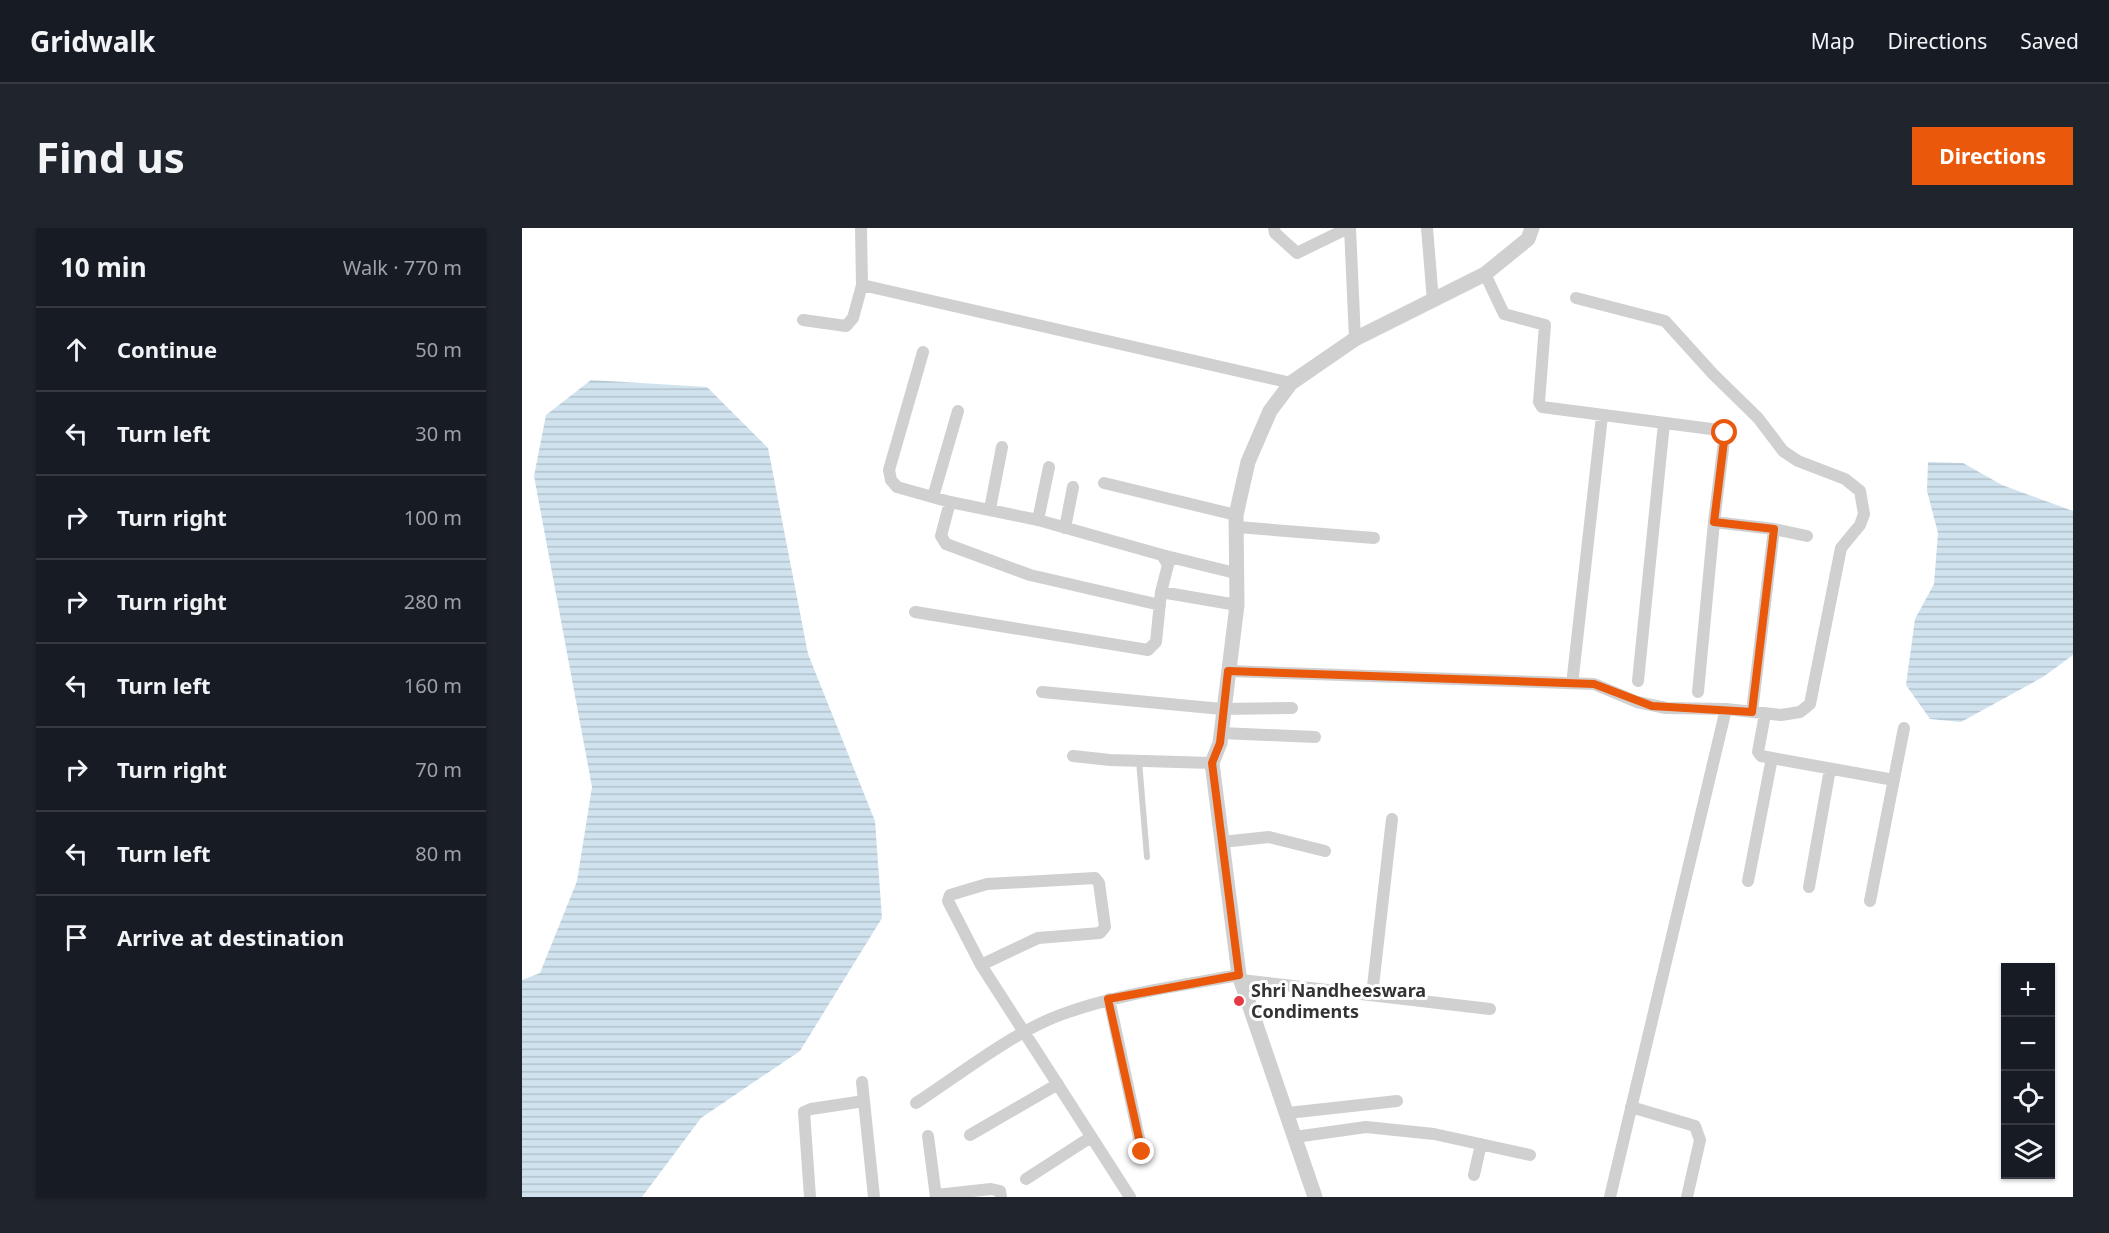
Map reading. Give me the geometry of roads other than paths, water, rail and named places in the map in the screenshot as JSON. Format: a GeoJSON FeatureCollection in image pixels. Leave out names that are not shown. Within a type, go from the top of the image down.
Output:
{"type":"FeatureCollection","features":[{"type":"Feature","properties":{"kind":"street"},"geometry":{"type":"LineString","coordinates":[[803,320],[846,326],[853,318],[862,285],[861,228]]}},
{"type":"Feature","properties":{"kind":"street"},"geometry":{"type":"LineString","coordinates":[[1275,228],[1275,233],[1297,253],[1349,228],[1355,339]]}},
{"type":"Feature","properties":{"kind":"street"},"geometry":{"type":"LineString","coordinates":[[1427,228],[1433,301]]}},
{"type":"Feature","properties":{"kind":"street"},"geometry":{"type":"LineString","coordinates":[[1315,1197],[1240,977],[1212,763],[1221,733],[1222,709],[1237,605],[1236,521],[1258,435],[1270,411],[1291,383],[1355,339],[1485,274],[1528,239],[1532,228]]}},
{"type":"Feature","properties":{"kind":"street"},"geometry":{"type":"LineString","coordinates":[[1485,274],[1504,314],[1545,326],[1539,402],[1542,407],[1719,430],[1725,433],[1698,692]]}},
{"type":"Feature","properties":{"kind":"street"},"geometry":{"type":"LineString","coordinates":[[862,285],[1291,383]]}},
{"type":"Feature","properties":{"kind":"street"},"geometry":{"type":"LineString","coordinates":[[1228,671],[1594,684],[1652,706],[1678,709],[1726,709],[1766,714],[1800,712],[1810,704],[1841,548],[1860,525],[1864,514],[1860,491],[1845,479],[1798,461],[1783,451],[1758,418],[1720,382],[1665,321],[1576,298]]}},
{"type":"Feature","properties":{"kind":"street"},"geometry":{"type":"LineString","coordinates":[[923,352],[889,470],[891,480],[897,487],[950,502],[1038,520],[1235,573]]}},
{"type":"Feature","properties":{"kind":"street"},"geometry":{"type":"LineString","coordinates":[[933,497],[958,411]]}},
{"type":"Feature","properties":{"kind":"street"},"geometry":{"type":"LineString","coordinates":[[1573,676],[1602,416]]}},
{"type":"Feature","properties":{"kind":"street"},"geometry":{"type":"LineString","coordinates":[[1638,681],[1664,423]]}},
{"type":"Feature","properties":{"kind":"street"},"geometry":{"type":"LineString","coordinates":[[990,509],[1002,447]]}},
{"type":"Feature","properties":{"kind":"street"},"geometry":{"type":"LineString","coordinates":[[1038,520],[1049,467]]}},
{"type":"Feature","properties":{"kind":"street"},"geometry":{"type":"LineString","coordinates":[[1104,483],[1236,521],[1374,538]]}},
{"type":"Feature","properties":{"kind":"street"},"geometry":{"type":"LineString","coordinates":[[1065,528],[1073,487]]}},
{"type":"Feature","properties":{"kind":"street"},"geometry":{"type":"LineString","coordinates":[[950,502],[941,536],[946,544],[1030,575],[1160,598],[1237,605]]}},
{"type":"Feature","properties":{"kind":"street"},"geometry":{"type":"LineString","coordinates":[[1714,522],[1774,529],[1807,536]]}},
{"type":"Feature","properties":{"kind":"street"},"geometry":{"type":"LineString","coordinates":[[1752,712],[1774,529]]}},
{"type":"Feature","properties":{"kind":"street"},"geometry":{"type":"LineString","coordinates":[[915,612],[1148,650],[1156,642],[1160,598],[1168,565],[1162,555]]}},
{"type":"Feature","properties":{"kind":"street"},"geometry":{"type":"LineString","coordinates":[[1042,692],[1222,709],[1292,708]]}},
{"type":"Feature","properties":{"kind":"street"},"geometry":{"type":"LineString","coordinates":[[1610,1197],[1726,709]]}},
{"type":"Feature","properties":{"kind":"street"},"geometry":{"type":"LineString","coordinates":[[1766,714],[1758,752],[1772,758],[1894,780]]}},
{"type":"Feature","properties":{"kind":"street"},"geometry":{"type":"LineString","coordinates":[[1870,901],[1904,728]]}},
{"type":"Feature","properties":{"kind":"street"},"geometry":{"type":"LineString","coordinates":[[1221,733],[1315,737]]}},
{"type":"Feature","properties":{"kind":"street"},"geometry":{"type":"LineString","coordinates":[[1073,756],[1212,763]]}},
{"type":"Feature","properties":{"kind":"street"},"geometry":{"type":"LineString","coordinates":[[1748,881],[1772,758]]}},
{"type":"Feature","properties":{"kind":"street"},"geometry":{"type":"LineString","coordinates":[[1809,887],[1830,769]]}},
{"type":"Feature","properties":{"kind":"street"},"geometry":{"type":"LineString","coordinates":[[1372,995],[1392,819]]}},
{"type":"Feature","properties":{"kind":"street"},"geometry":{"type":"LineString","coordinates":[[1222,842],[1269,837],[1325,851]]}},
{"type":"Feature","properties":{"kind":"street"},"geometry":{"type":"LineString","coordinates":[[981,965],[1038,938],[1101,933],[1105,927],[1099,883],[1095,878],[987,884],[950,895],[948,901],[981,965],[1058,1084],[1125,1195]]}},
{"type":"Feature","properties":{"kind":"street"},"geometry":{"type":"LineString","coordinates":[[916,1103],[1025,1032],[1058,1016],[1108,999],[1240,977],[1490,1009]]}},
{"type":"Feature","properties":{"kind":"street"},"geometry":{"type":"LineString","coordinates":[[1108,999],[1142,1152]]}},
{"type":"Feature","properties":{"kind":"street"},"geometry":{"type":"LineString","coordinates":[[862,1082],[873,1197]]}},
{"type":"Feature","properties":{"kind":"street"},"geometry":{"type":"LineString","coordinates":[[970,1135],[1058,1084]]}},
{"type":"Feature","properties":{"kind":"street"},"geometry":{"type":"LineString","coordinates":[[810,1197],[804,1112],[810,1109],[864,1101]]}},
{"type":"Feature","properties":{"kind":"street"},"geometry":{"type":"LineString","coordinates":[[1288,1113],[1397,1101]]}},
{"type":"Feature","properties":{"kind":"street"},"geometry":{"type":"LineString","coordinates":[[1631,1107],[1695,1126],[1700,1140],[1687,1197]]}},
{"type":"Feature","properties":{"kind":"street"},"geometry":{"type":"LineString","coordinates":[[1295,1137],[1366,1127],[1434,1134],[1530,1155]]}},
{"type":"Feature","properties":{"kind":"street"},"geometry":{"type":"LineString","coordinates":[[928,1136],[936,1196],[991,1189],[1000,1191],[1001,1197]]}},
{"type":"Feature","properties":{"kind":"street"},"geometry":{"type":"LineString","coordinates":[[1026,1179],[1091,1137]]}},
{"type":"Feature","properties":{"kind":"street"},"geometry":{"type":"LineString","coordinates":[[1474,1175],[1481,1144]]}},
{"type":"Feature","properties":{"kind":"lane"},"geometry":{"type":"LineString","coordinates":[[1139,761],[1147,857]]}},
{"type":"Feature","properties":{"kind":"water"},"geometry":{"type":"Polygon","coordinates":[[[591,380],[707,387],[768,448],[808,654],[875,821],[882,918],[800,1051],[701,1118],[642,1197],[522,1197],[522,980],[540,973],[577,881],[592,787],[534,476],[546,415],[591,380]]]}},
{"type":"Feature","properties":{"kind":"water"},"geometry":{"type":"Polygon","coordinates":[[[1928,462],[1963,463],[2002,485],[2073,511],[2073,655],[2043,677],[1961,722],[1930,719],[1906,685],[1915,619],[1934,584],[1938,533],[1927,491],[1928,462]]]}},
{"type":"Feature","properties":{"kind":"place","name":"Shri Nandheeswara Condiments"},"geometry":{"type":"Point","coordinates":[1239,1001]}}]}
